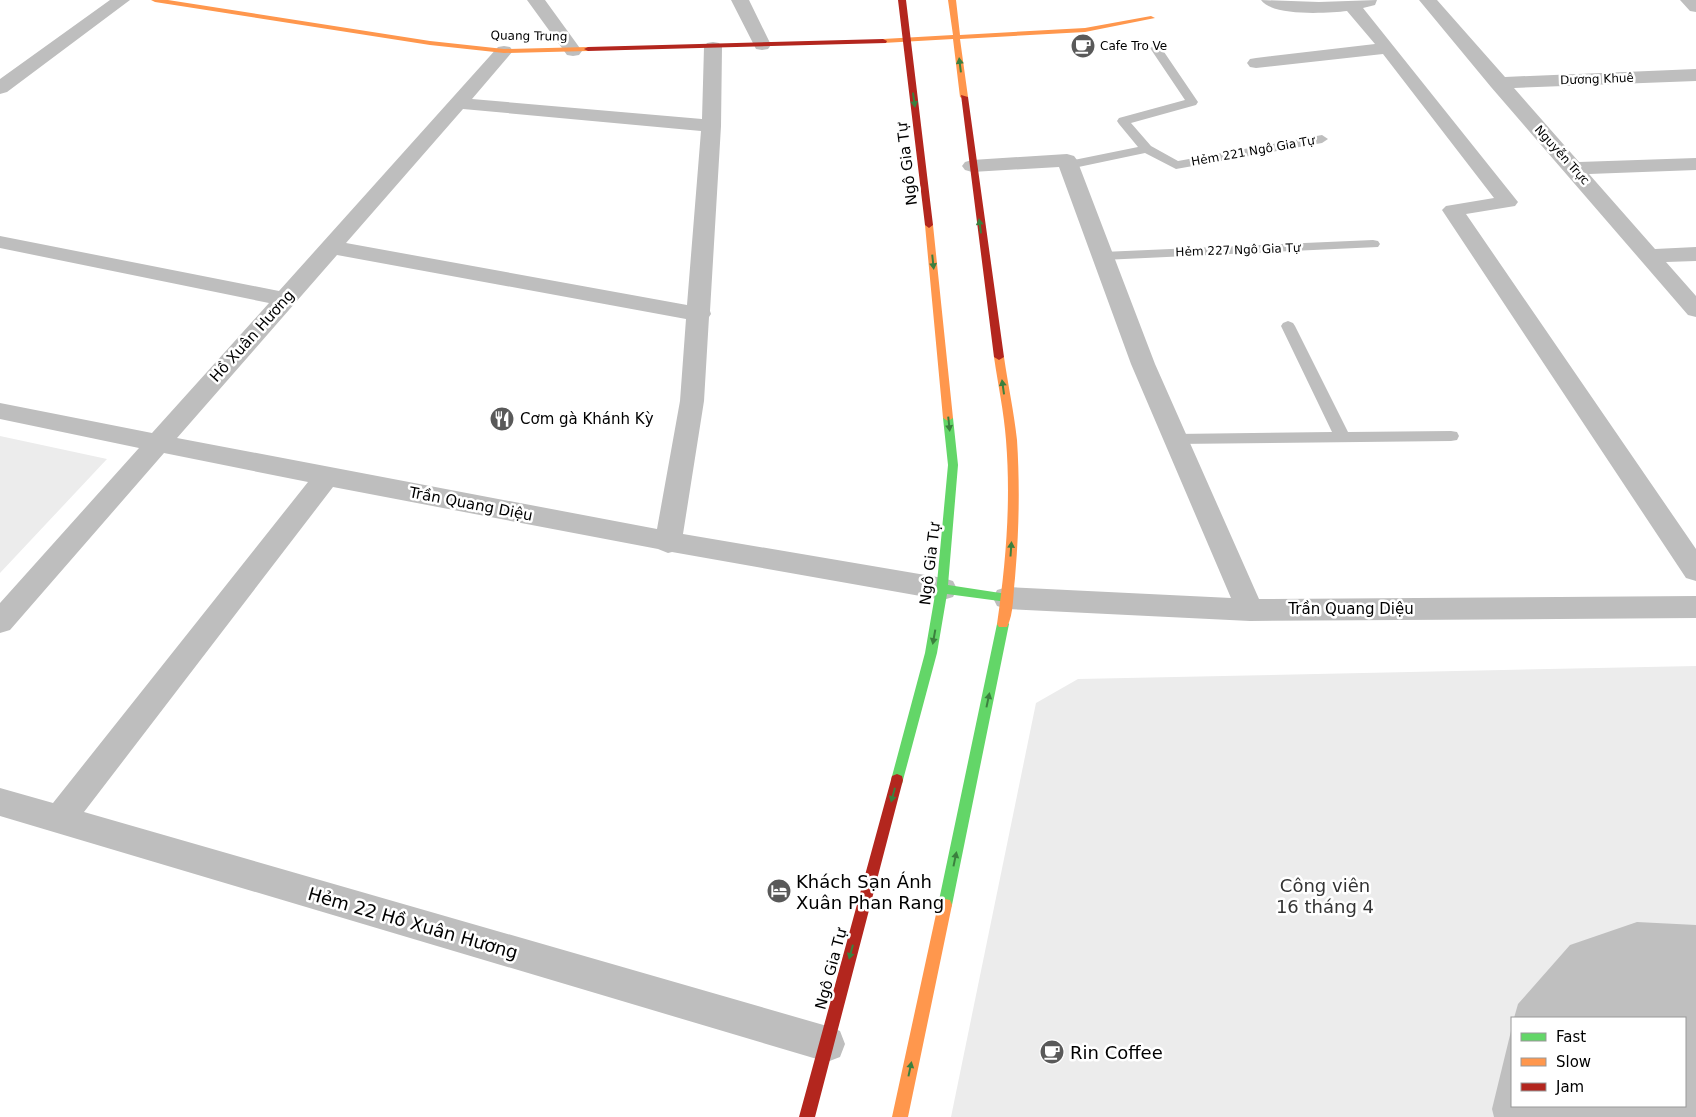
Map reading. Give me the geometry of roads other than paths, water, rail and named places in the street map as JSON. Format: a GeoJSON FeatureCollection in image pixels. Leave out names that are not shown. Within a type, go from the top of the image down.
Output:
{"type":"FeatureCollection","features":[{"type":"Feature","properties":{"kind":"main road","name":"Quang Trung"},"geometry":{"type":"LineString","coordinates":[[154,0],[430,43],[504,51],[713,48],[957,38],[1085,30],[1151,18]]}},
{"type":"Feature","properties":{"kind":"main road","name":"Ngô Gia Tự"},"geometry":{"type":"LineString","coordinates":[[807,1117],[931,653],[943,589],[951,512],[953,465],[922,157],[902,0]]}},
{"type":"Feature","properties":{"kind":"main road"},"geometry":{"type":"LineString","coordinates":[[900,1117],[995,668],[1007,598],[1013,516],[1012,450],[972,166],[952,0]]}},
{"type":"Feature","properties":{"kind":"main road"},"geometry":{"type":"LineString","coordinates":[[943,589],[1007,598]]}},
{"type":"Feature","properties":{"kind":"street"},"geometry":{"type":"LineString","coordinates":[[0,88],[121,0]]}},
{"type":"Feature","properties":{"kind":"street"},"geometry":{"type":"LineString","coordinates":[[536,0],[573,51]]}},
{"type":"Feature","properties":{"kind":"street"},"geometry":{"type":"LineString","coordinates":[[740,0],[762,45]]}},
{"type":"Feature","properties":{"kind":"street"},"geometry":{"type":"LineString","coordinates":[[1270,0],[1318,8],[1352,5],[1372,0]]}},
{"type":"Feature","properties":{"kind":"street","name":"Nguyễn Trực"},"geometry":{"type":"LineString","coordinates":[[1428,0],[1696,310]]}},
{"type":"Feature","properties":{"kind":"street"},"geometry":{"type":"LineString","coordinates":[[1689,0],[1696,7]]}},
{"type":"Feature","properties":{"kind":"street"},"geometry":{"type":"LineString","coordinates":[[1352,5],[1388,48],[1508,202],[1453,210],[1696,570]]}},
{"type":"Feature","properties":{"kind":"street"},"geometry":{"type":"LineString","coordinates":[[668,542],[692,401],[700,314],[711,126],[713,48]]}},
{"type":"Feature","properties":{"kind":"street"},"geometry":{"type":"LineString","coordinates":[[1256,63],[1388,48]]}},
{"type":"Feature","properties":{"kind":"street","name":"Hồ Xuân Hương"},"geometry":{"type":"LineString","coordinates":[[0,622],[504,51]]}},
{"type":"Feature","properties":{"kind":"street","name":"Dương Khuê"},"geometry":{"type":"LineString","coordinates":[[1498,83],[1696,75]]}},
{"type":"Feature","properties":{"kind":"street"},"geometry":{"type":"LineString","coordinates":[[458,104],[711,126]]}},
{"type":"Feature","properties":{"kind":"street"},"geometry":{"type":"LineString","coordinates":[[972,166],[1067,160],[1143,364],[1250,610]]}},
{"type":"Feature","properties":{"kind":"street"},"geometry":{"type":"LineString","coordinates":[[1574,168],[1696,164]]}},
{"type":"Feature","properties":{"kind":"street"},"geometry":{"type":"LineString","coordinates":[[0,242],[285,299]]}},
{"type":"Feature","properties":{"kind":"street"},"geometry":{"type":"LineString","coordinates":[[331,247],[700,314]]}},
{"type":"Feature","properties":{"kind":"street"},"geometry":{"type":"LineString","coordinates":[[1651,256],[1696,254]]}},
{"type":"Feature","properties":{"kind":"street","name":"Trần Quang Diệu"},"geometry":{"type":"LineString","coordinates":[[0,411],[157,444],[668,542],[943,589]]}},
{"type":"Feature","properties":{"kind":"street"},"geometry":{"type":"LineString","coordinates":[[59,820],[327,476]]}},
{"type":"Feature","properties":{"kind":"street","name":"Trần Quang Diệu"},"geometry":{"type":"LineString","coordinates":[[1007,598],[1250,610],[1696,608]]}},
{"type":"Feature","properties":{"kind":"street","name":"Hẻm 22 Hồ Xuân Hương"},"geometry":{"type":"LineString","coordinates":[[0,802],[827,1044]]}},
{"type":"Feature","properties":{"kind":"lane"},"geometry":{"type":"LineString","coordinates":[[1069,165],[1147,149],[1123,121],[1192,102],[1156,48]]}},
{"type":"Feature","properties":{"kind":"lane","name":"Hẻm 221 Ngô Gia Tự"},"geometry":{"type":"LineString","coordinates":[[1147,149],[1176,165],[1322,138]]}},
{"type":"Feature","properties":{"kind":"lane","name":"Hẻm 227 Ngô Gia Tự"},"geometry":{"type":"LineString","coordinates":[[1103,256],[1373,244]]}},
{"type":"Feature","properties":{"kind":"lane"},"geometry":{"type":"LineString","coordinates":[[1288,326],[1344,437]]}},
{"type":"Feature","properties":{"kind":"lane"},"geometry":{"type":"LineString","coordinates":[[1175,439],[1451,436]]}},
{"type":"Feature","properties":{"kind":"place","name":"Cafe Tro Ve"},"geometry":{"type":"Point","coordinates":[1083,46]}},
{"type":"Feature","properties":{"kind":"place","name":"Cơm gà Khánh Kỳ"},"geometry":{"type":"Point","coordinates":[502,419]}},
{"type":"Feature","properties":{"kind":"place","name":"Khách Sạn Ánh Xuân Phan Rang"},"geometry":{"type":"Point","coordinates":[779,891]}},
{"type":"Feature","properties":{"kind":"place","name":"Rin Coffee"},"geometry":{"type":"Point","coordinates":[1052,1052]}},
{"type":"Feature","properties":{"kind":"park label","name":"Công viên 16 tháng 4"},"geometry":{"type":"Point","coordinates":[1325,895]}}]}
